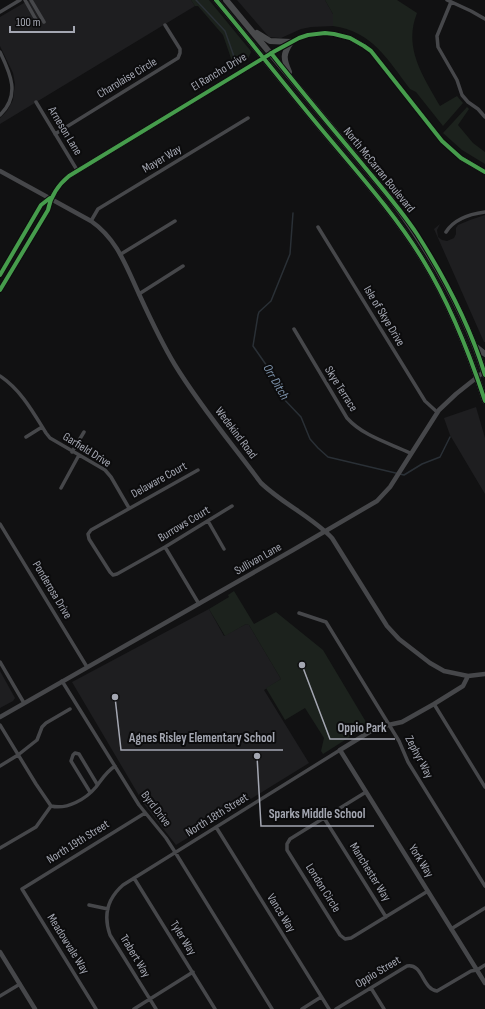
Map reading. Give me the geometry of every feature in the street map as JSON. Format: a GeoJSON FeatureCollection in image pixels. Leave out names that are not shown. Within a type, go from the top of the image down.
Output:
{"type":"FeatureCollection","features":[{"type":"Feature","properties":{"kind":"main road","name":"North McCarran Boulevard"},"geometry":{"type":"LineString","coordinates":[[216,0],[407,234],[424,261],[449,308],[477,377],[485,401]]}},
{"type":"Feature","properties":{"kind":"main road","name":"North McCarran Boulevard"},"geometry":{"type":"LineString","coordinates":[[226,0],[391,199],[416,234],[444,279],[465,322],[485,373]]}},
{"type":"Feature","properties":{"kind":"main road"},"geometry":{"type":"LineString","coordinates":[[250,29],[270,41],[291,42],[285,52],[284,60],[292,79]]}},
{"type":"Feature","properties":{"kind":"main road","name":"El Rancho Drive"},"geometry":{"type":"LineString","coordinates":[[0,275],[41,205],[50,198],[61,182],[77,170],[270,53],[308,35],[325,33],[346,37],[364,46],[377,57],[442,141],[461,158],[485,172]]}},
{"type":"Feature","properties":{"kind":"main road","name":"El Rancho Drive"},"geometry":{"type":"LineString","coordinates":[[0,290],[48,210],[50,198]]}},
{"type":"Feature","properties":{"kind":"main road"},"geometry":{"type":"LineString","coordinates":[[474,345],[485,354]]}},
{"type":"Feature","properties":{"kind":"street"},"geometry":{"type":"LineString","coordinates":[[0,12],[20,0]]}},
{"type":"Feature","properties":{"kind":"street"},"geometry":{"type":"LineString","coordinates":[[25,0],[39,26]]}},
{"type":"Feature","properties":{"kind":"street"},"geometry":{"type":"LineString","coordinates":[[31,0],[44,22]]}},
{"type":"Feature","properties":{"kind":"street"},"geometry":{"type":"LineString","coordinates":[[485,19],[449,1],[437,36],[438,47],[456,80],[462,95],[485,117]]}},
{"type":"Feature","properties":{"kind":"street","name":"Charolaise Circle"},"geometry":{"type":"LineString","coordinates":[[55,134],[178,58],[180,49],[165,25]]}},
{"type":"Feature","properties":{"kind":"street"},"geometry":{"type":"LineString","coordinates":[[0,52],[10,74],[12,84],[12,94],[8,104],[0,115]]}},
{"type":"Feature","properties":{"kind":"street","name":"Arneson Lane"},"geometry":{"type":"LineString","coordinates":[[36,102],[77,170]]}},
{"type":"Feature","properties":{"kind":"street","name":"Mayer Way"},"geometry":{"type":"LineString","coordinates":[[91,222],[98,209],[248,118]]}},
{"type":"Feature","properties":{"kind":"street","name":"Wedekind Road"},"geometry":{"type":"LineString","coordinates":[[0,171],[50,198],[104,231],[121,254],[165,348],[179,372],[261,483],[273,494],[326,531],[332,538],[392,633],[437,667],[452,673],[468,676],[485,674]]}},
{"type":"Feature","properties":{"kind":"street"},"geometry":{"type":"LineString","coordinates":[[446,232],[450,225],[454,222],[485,212]]}},
{"type":"Feature","properties":{"kind":"street"},"geometry":{"type":"LineString","coordinates":[[121,254],[174,222]]}},
{"type":"Feature","properties":{"kind":"street","name":"Isle of Skye Drive"},"geometry":{"type":"LineString","coordinates":[[318,227],[425,402],[437,412]]}},
{"type":"Feature","properties":{"kind":"street"},"geometry":{"type":"LineString","coordinates":[[139,294],[183,266]]}},
{"type":"Feature","properties":{"kind":"street","name":"Skye Terrace"},"geometry":{"type":"LineString","coordinates":[[294,329],[351,423],[364,431],[410,453]]}},
{"type":"Feature","properties":{"kind":"street","name":"Sullivan Lane"},"geometry":{"type":"LineString","coordinates":[[0,717],[377,501],[390,487],[437,412],[456,394],[477,377],[485,373]]}},
{"type":"Feature","properties":{"kind":"street","name":"Garfield Drive"},"geometry":{"type":"LineString","coordinates":[[0,376],[22,396],[50,438],[102,468],[108,474],[129,508]]}},
{"type":"Feature","properties":{"kind":"street"},"geometry":{"type":"LineString","coordinates":[[26,437],[42,427]]}},
{"type":"Feature","properties":{"kind":"street"},"geometry":{"type":"LineString","coordinates":[[72,452],[84,432]]}},
{"type":"Feature","properties":{"kind":"street"},"geometry":{"type":"LineString","coordinates":[[61,488],[79,456]]}},
{"type":"Feature","properties":{"kind":"street","name":"Delaware Court"},"geometry":{"type":"LineString","coordinates":[[146,557],[113,575],[89,539],[88,534],[91,530],[198,470]]}},
{"type":"Feature","properties":{"kind":"street","name":"Burrows Court"},"geometry":{"type":"LineString","coordinates":[[146,557],[232,506]]}},
{"type":"Feature","properties":{"kind":"street"},"geometry":{"type":"LineString","coordinates":[[208,521],[224,549]]}},
{"type":"Feature","properties":{"kind":"street","name":"Ponderosa Drive"},"geometry":{"type":"LineString","coordinates":[[0,524],[87,667]]}},
{"type":"Feature","properties":{"kind":"street"},"geometry":{"type":"LineString","coordinates":[[165,547],[199,604]]}},
{"type":"Feature","properties":{"kind":"street","name":"Zephyr Way"},"geometry":{"type":"LineString","coordinates":[[299,612],[326,622],[399,741],[408,762],[485,886]]}},
{"type":"Feature","properties":{"kind":"street"},"geometry":{"type":"LineString","coordinates":[[0,662],[24,703]]}},
{"type":"Feature","properties":{"kind":"street","name":"North 18th Street"},"geometry":{"type":"LineString","coordinates":[[108,909],[111,900],[118,889],[134,878],[371,731],[402,722],[434,704],[463,686],[468,676]]}},
{"type":"Feature","properties":{"kind":"street","name":"Byrd Drive"},"geometry":{"type":"LineString","coordinates":[[62,681],[145,813],[166,838],[175,852],[272,1009]]}},
{"type":"Feature","properties":{"kind":"street"},"geometry":{"type":"LineString","coordinates":[[434,704],[485,787]]}},
{"type":"Feature","properties":{"kind":"street"},"geometry":{"type":"LineString","coordinates":[[0,766],[18,755],[37,740],[42,727],[46,723],[70,709]]}},
{"type":"Feature","properties":{"kind":"street"},"geometry":{"type":"LineString","coordinates":[[0,725],[51,806],[62,808],[84,797],[103,776],[115,766]]}},
{"type":"Feature","properties":{"kind":"street","name":"York Way"},"geometry":{"type":"LineString","coordinates":[[340,750],[485,983]]}},
{"type":"Feature","properties":{"kind":"street"},"geometry":{"type":"LineString","coordinates":[[90,792],[71,761],[75,753],[79,754],[97,784]]}},
{"type":"Feature","properties":{"kind":"street","name":"London Circle"},"geometry":{"type":"LineString","coordinates":[[366,792],[290,840],[287,847],[340,935],[345,939],[351,938],[428,891]]}},
{"type":"Feature","properties":{"kind":"street"},"geometry":{"type":"LineString","coordinates":[[0,848],[36,827],[51,806]]}},
{"type":"Feature","properties":{"kind":"street","name":"North 19th Street"},"geometry":{"type":"LineString","coordinates":[[22,889],[145,813]]}},
{"type":"Feature","properties":{"kind":"street","name":"Manchester Way"},"geometry":{"type":"LineString","coordinates":[[324,818],[386,917]]}},
{"type":"Feature","properties":{"kind":"street","name":"Vance Way"},"geometry":{"type":"LineString","coordinates":[[216,827],[329,1009]]}},
{"type":"Feature","properties":{"kind":"street","name":"Tyler Way"},"geometry":{"type":"LineString","coordinates":[[134,878],[215,1009]]}},
{"type":"Feature","properties":{"kind":"street","name":"Meadowvale Way"},"geometry":{"type":"LineString","coordinates":[[22,889],[96,1009]]}},
{"type":"Feature","properties":{"kind":"street"},"geometry":{"type":"LineString","coordinates":[[89,905],[108,909]]}},
{"type":"Feature","properties":{"kind":"street"},"geometry":{"type":"LineString","coordinates":[[451,929],[485,908]]}},
{"type":"Feature","properties":{"kind":"street","name":"Trabert Way"},"geometry":{"type":"LineString","coordinates":[[108,909],[107,922],[110,935],[156,1009]]}},
{"type":"Feature","properties":{"kind":"street"},"geometry":{"type":"LineString","coordinates":[[0,952],[35,1009]]}},
{"type":"Feature","properties":{"kind":"street","name":"Oppio Street"},"geometry":{"type":"LineString","coordinates":[[336,1009],[410,965],[416,967],[429,988],[440,990],[471,971],[477,970],[485,965]]}},
{"type":"Feature","properties":{"kind":"street"},"geometry":{"type":"LineString","coordinates":[[134,1009],[192,972]]}},
{"type":"Feature","properties":{"kind":"street"},"geometry":{"type":"LineString","coordinates":[[0,996],[20,984]]}},
{"type":"Feature","properties":{"kind":"street"},"geometry":{"type":"LineString","coordinates":[[371,988],[384,1009]]}},
{"type":"Feature","properties":{"kind":"street"},"geometry":{"type":"LineString","coordinates":[[302,1009],[321,997]]}},
{"type":"Feature","properties":{"kind":"shaded area"},"geometry":{"type":"Polygon","coordinates":[[[29,0],[191,0],[195,6],[0,124],[0,118],[7,111],[13,100],[15,84],[13,73],[0,46],[0,17],[29,0]]]}},
{"type":"Feature","properties":{"kind":"shaded area"},"geometry":{"type":"Polygon","coordinates":[[[191,0],[209,0],[250,50],[251,52],[248,59],[233,69],[233,64],[223,35],[191,0]]]}},
{"type":"Feature","properties":{"kind":"shaded area"},"geometry":{"type":"Polygon","coordinates":[[[237,0],[325,0],[333,14],[333,26],[301,29],[281,38],[269,37],[237,0]]]}},
{"type":"Feature","properties":{"kind":"shaded area"},"geometry":{"type":"Polygon","coordinates":[[[325,0],[397,0],[417,13],[413,26],[412,38],[417,61],[427,84],[440,106],[457,96],[463,103],[443,126],[416,92],[410,89],[378,48],[369,40],[358,34],[347,29],[333,26],[333,14],[325,0]]]}},
{"type":"Feature","properties":{"kind":"shaded area"},"geometry":{"type":"Polygon","coordinates":[[[467,107],[469,109],[458,125],[473,143],[485,152],[485,164],[462,150],[443,133],[467,107]]]}},
{"type":"Feature","properties":{"kind":"shaded area"},"geometry":{"type":"Polygon","coordinates":[[[485,215],[484,342],[434,229],[440,224],[437,230],[438,237],[447,241],[454,238],[458,225],[485,215]]]}},
{"type":"Feature","properties":{"kind":"shaded area"},"geometry":{"type":"Polygon","coordinates":[[[476,407],[485,438],[485,494],[450,435],[444,418],[476,407]]]}},
{"type":"Feature","properties":{"kind":"shaded area"},"geometry":{"type":"Polygon","coordinates":[[[234,591],[254,624],[276,612],[323,650],[367,726],[323,754],[321,751],[324,738],[305,708],[285,720],[266,688],[281,679],[249,625],[246,624],[225,636],[209,609],[229,597],[228,595],[234,591]]]}},
{"type":"Feature","properties":{"kind":"shaded area"},"geometry":{"type":"Polygon","coordinates":[[[209,609],[224,636],[246,624],[249,625],[281,679],[264,690],[309,763],[176,845],[144,804],[72,682],[209,609]]]}},
{"type":"Feature","properties":{"kind":"shaded area"},"geometry":{"type":"Polygon","coordinates":[[[0,671],[15,698],[13,701],[0,708],[0,671]]]}},
{"type":"Feature","properties":{"kind":"waterway","name":"Orr Ditch"},"geometry":{"type":"LineString","coordinates":[[196,0],[225,31],[237,65]]}},
{"type":"Feature","properties":{"kind":"waterway","name":"Orr Ditch"},"geometry":{"type":"LineString","coordinates":[[293,213],[290,254],[271,301],[259,312],[253,346],[269,369],[281,396],[301,417],[310,439],[328,457],[404,475],[422,464],[440,457],[450,437]]}},
{"type":"Feature","properties":{"kind":"cycle path"},"geometry":{"type":"LineString","coordinates":[[216,0],[376,194],[412,243],[433,277],[450,311],[465,346],[485,401]]}},
{"type":"Feature","properties":{"kind":"cycle path"},"geometry":{"type":"LineString","coordinates":[[0,290],[48,210],[56,191],[69,176],[275,51],[299,38],[308,35],[325,33],[350,38],[371,51],[442,141],[461,158],[485,172]]}},
{"type":"Feature","properties":{"kind":"cycle path"},"geometry":{"type":"LineString","coordinates":[[271,53],[391,199],[417,234],[456,302],[472,338],[485,375]]}},
{"type":"Feature","properties":{"kind":"cycle path"},"geometry":{"type":"LineString","coordinates":[[0,275],[41,205],[50,198]]}},
{"type":"Feature","properties":{"kind":"place","name":"Oppio Park"},"geometry":{"type":"Point","coordinates":[302,665]}},
{"type":"Feature","properties":{"kind":"place","name":"Agnes Risley Elementary School"},"geometry":{"type":"Point","coordinates":[115,697]}},
{"type":"Feature","properties":{"kind":"place","name":"Sparks Middle School"},"geometry":{"type":"Point","coordinates":[257,756]}}]}
